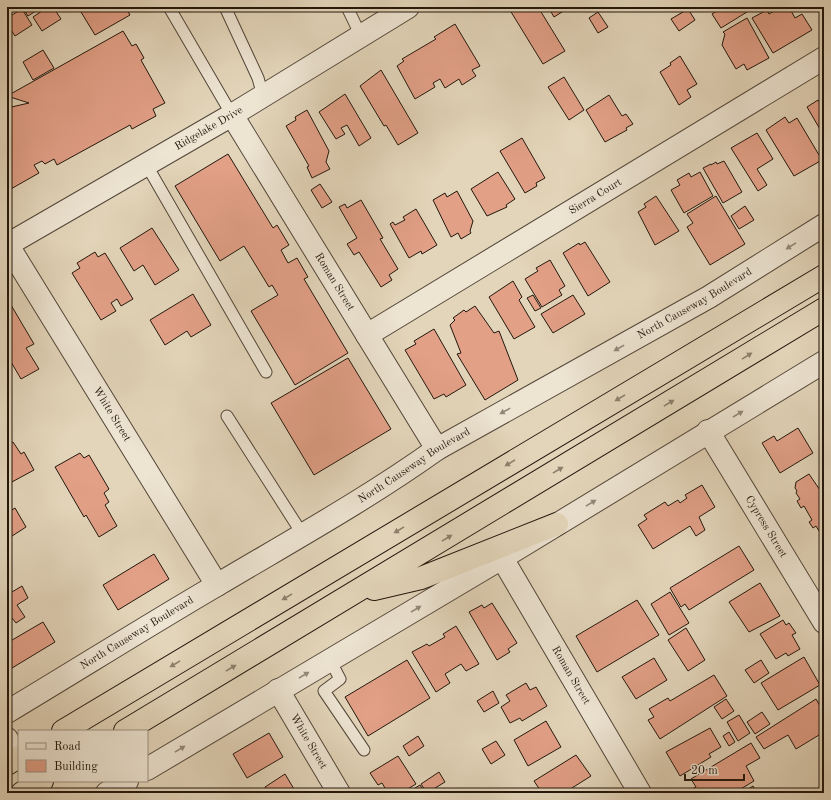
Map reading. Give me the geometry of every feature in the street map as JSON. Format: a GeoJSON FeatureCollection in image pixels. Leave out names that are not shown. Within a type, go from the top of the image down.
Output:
{"type":"FeatureCollection","features":[{"type":"Feature","properties":{"kind":"highway"},"geometry":{"type":"LineString","coordinates":[[749,320],[824,263]]}},
{"type":"Feature","properties":{"kind":"highway"},"geometry":{"type":"LineString","coordinates":[[65,730],[824,276]]}},
{"type":"Feature","properties":{"kind":"highway"},"geometry":{"type":"LineString","coordinates":[[127,730],[824,310]]}},
{"type":"Feature","properties":{"kind":"highway"},"geometry":{"type":"LineString","coordinates":[[766,344],[824,315]]}},
{"type":"Feature","properties":{"kind":"highway"},"geometry":{"type":"LineString","coordinates":[[353,594],[421,578],[557,524]]}},
{"type":"Feature","properties":{"kind":"highway"},"geometry":{"type":"LineString","coordinates":[[7,764],[18,758]]}},
{"type":"Feature","properties":{"kind":"street","name":"Ridgelake Drive"},"geometry":{"type":"LineString","coordinates":[[7,245],[232,115],[408,7]]}},
{"type":"Feature","properties":{"kind":"street","name":"Sierra Court"},"geometry":{"type":"LineString","coordinates":[[367,334],[824,58]]}},
{"type":"Feature","properties":{"kind":"street","name":"Roman Street"},"geometry":{"type":"LineString","coordinates":[[232,115],[437,450]]}},
{"type":"Feature","properties":{"kind":"street","name":"North Causeway Boulevard"},"geometry":{"type":"LineString","coordinates":[[7,712],[217,585],[303,535],[437,450],[709,297],[824,225]]}},
{"type":"Feature","properties":{"kind":"street","name":"White Street"},"geometry":{"type":"LineString","coordinates":[[7,245],[217,585]]}},
{"type":"Feature","properties":{"kind":"street"},"geometry":{"type":"LineString","coordinates":[[148,768],[502,558],[708,431],[824,362]]}},
{"type":"Feature","properties":{"kind":"street","name":"Cypress Street"},"geometry":{"type":"LineString","coordinates":[[708,431],[824,622]]}},
{"type":"Feature","properties":{"kind":"street","name":"Roman Street"},"geometry":{"type":"LineString","coordinates":[[502,558],[640,793]]}},
{"type":"Feature","properties":{"kind":"street","name":"White Street"},"geometry":{"type":"LineString","coordinates":[[278,690],[340,793]]}},
{"type":"Feature","properties":{"kind":"street"},"geometry":{"type":"LineString","coordinates":[[7,739],[18,756]]}},
{"type":"Feature","properties":{"kind":"street"},"geometry":{"type":"LineString","coordinates":[[107,793],[125,782]]}},
{"type":"Feature","properties":{"kind":"lane"},"geometry":{"type":"LineString","coordinates":[[169,7],[232,115]]}},
{"type":"Feature","properties":{"kind":"lane"},"geometry":{"type":"LineString","coordinates":[[225,7],[258,78],[262,96]]}},
{"type":"Feature","properties":{"kind":"lane"},"geometry":{"type":"LineString","coordinates":[[346,7],[361,36]]}},
{"type":"Feature","properties":{"kind":"lane"},"geometry":{"type":"LineString","coordinates":[[146,164],[266,372]]}},
{"type":"Feature","properties":{"kind":"lane"},"geometry":{"type":"LineString","coordinates":[[228,416],[303,535]]}},
{"type":"Feature","properties":{"kind":"lane"},"geometry":{"type":"LineString","coordinates":[[330,660],[340,679],[324,691],[364,750]]}},
{"type":"Feature","properties":{"kind":"building"},"geometry":{"type":"Polygon","coordinates":[[[22,7],[42,7],[28,16],[22,7]]]}},
{"type":"Feature","properties":{"kind":"building"},"geometry":{"type":"Polygon","coordinates":[[[48,7],[53,7],[61,19],[42,31],[33,17],[48,7]]]}},
{"type":"Feature","properties":{"kind":"building"},"geometry":{"type":"Polygon","coordinates":[[[90,7],[128,7],[126,8],[130,15],[95,35],[81,12],[90,7]]]}},
{"type":"Feature","properties":{"kind":"building"},"geometry":{"type":"Polygon","coordinates":[[[508,7],[538,7],[565,51],[543,64],[508,7]]]}},
{"type":"Feature","properties":{"kind":"building"},"geometry":{"type":"Polygon","coordinates":[[[548,7],[570,7],[554,17],[548,7]]]}},
{"type":"Feature","properties":{"kind":"building"},"geometry":{"type":"Polygon","coordinates":[[[716,7],[755,7],[721,28],[712,14],[718,10],[716,7]]]}},
{"type":"Feature","properties":{"kind":"building"},"geometry":{"type":"Polygon","coordinates":[[[781,7],[789,7],[795,18],[802,14],[812,30],[773,53],[752,18],[767,10],[769,14],[781,7]]]}},
{"type":"Feature","properties":{"kind":"building"},"geometry":{"type":"Polygon","coordinates":[[[22,9],[32,25],[15,36],[7,24],[7,18],[22,9]]]}},
{"type":"Feature","properties":{"kind":"building"},"geometry":{"type":"Polygon","coordinates":[[[688,9],[695,20],[679,31],[671,19],[688,9]]]}},
{"type":"Feature","properties":{"kind":"building"},"geometry":{"type":"Polygon","coordinates":[[[598,12],[608,27],[598,33],[589,18],[598,12]]]}},
{"type":"Feature","properties":{"kind":"building"},"geometry":{"type":"Polygon","coordinates":[[[747,18],[769,58],[747,70],[744,64],[736,69],[722,45],[725,34],[723,32],[747,18]]]}},
{"type":"Feature","properties":{"kind":"building"},"geometry":{"type":"Polygon","coordinates":[[[455,24],[480,66],[472,70],[476,76],[462,85],[459,79],[445,88],[440,79],[433,83],[435,87],[415,99],[397,66],[404,61],[402,59],[436,39],[434,37],[455,24]]]}},
{"type":"Feature","properties":{"kind":"building"},"geometry":{"type":"Polygon","coordinates":[[[123,31],[132,46],[136,44],[144,58],[141,60],[165,103],[153,109],[156,116],[132,129],[130,125],[57,165],[54,159],[45,164],[42,161],[34,165],[39,173],[9,190],[7,186],[7,108],[29,103],[7,96],[123,31]]]}},
{"type":"Feature","properties":{"kind":"building"},"geometry":{"type":"Polygon","coordinates":[[[43,50],[54,68],[33,80],[23,62],[43,50]]]}},
{"type":"Feature","properties":{"kind":"building"},"geometry":{"type":"Polygon","coordinates":[[[680,56],[697,84],[687,90],[691,97],[679,105],[660,72],[671,65],[670,63],[680,56]]]}},
{"type":"Feature","properties":{"kind":"building"},"geometry":{"type":"Polygon","coordinates":[[[381,70],[418,133],[398,145],[386,125],[384,126],[360,86],[381,70]]]}},
{"type":"Feature","properties":{"kind":"building"},"geometry":{"type":"Polygon","coordinates":[[[564,77],[584,110],[569,120],[548,87],[564,77]]]}},
{"type":"Feature","properties":{"kind":"building"},"geometry":{"type":"Polygon","coordinates":[[[345,94],[371,138],[359,146],[347,125],[341,128],[345,134],[336,139],[319,112],[345,94]]]}},
{"type":"Feature","properties":{"kind":"building"},"geometry":{"type":"Polygon","coordinates":[[[609,95],[622,116],[626,114],[633,124],[626,128],[627,130],[605,142],[586,110],[609,95]]]}},
{"type":"Feature","properties":{"kind":"building"},"geometry":{"type":"Polygon","coordinates":[[[818,100],[820,103],[824,101],[824,136],[807,107],[818,100]]]}},
{"type":"Feature","properties":{"kind":"building"},"geometry":{"type":"Polygon","coordinates":[[[307,110],[329,151],[326,162],[330,169],[312,178],[307,167],[309,166],[286,126],[296,120],[295,117],[307,110]]]}},
{"type":"Feature","properties":{"kind":"building"},"geometry":{"type":"Polygon","coordinates":[[[785,117],[789,123],[797,118],[822,160],[794,176],[766,130],[785,117]]]}},
{"type":"Feature","properties":{"kind":"building"},"geometry":{"type":"Polygon","coordinates":[[[757,133],[773,159],[757,169],[767,185],[758,191],[731,148],[757,133]]]}},
{"type":"Feature","properties":{"kind":"building"},"geometry":{"type":"Polygon","coordinates":[[[522,138],[545,178],[536,183],[537,186],[525,193],[500,151],[522,138]]]}},
{"type":"Feature","properties":{"kind":"building"},"geometry":{"type":"Polygon","coordinates":[[[228,154],[273,228],[277,225],[289,245],[281,250],[288,263],[297,258],[308,277],[304,279],[348,353],[295,385],[251,311],[278,295],[272,285],[269,287],[244,246],[220,261],[175,186],[228,154]]]}},
{"type":"Feature","properties":{"kind":"building"},"geometry":{"type":"Polygon","coordinates":[[[724,161],[742,192],[723,203],[703,168],[716,162],[717,164],[724,161]]]}},
{"type":"Feature","properties":{"kind":"building"},"geometry":{"type":"Polygon","coordinates":[[[498,172],[515,199],[506,205],[507,207],[487,216],[471,189],[498,172]]]}},
{"type":"Feature","properties":{"kind":"building"},"geometry":{"type":"Polygon","coordinates":[[[700,172],[713,196],[684,213],[671,190],[680,185],[677,180],[689,173],[691,177],[700,172]]]}},
{"type":"Feature","properties":{"kind":"building"},"geometry":{"type":"Polygon","coordinates":[[[320,184],[332,202],[322,208],[311,190],[320,184]]]}},
{"type":"Feature","properties":{"kind":"building"},"geometry":{"type":"Polygon","coordinates":[[[457,191],[473,221],[470,231],[471,233],[461,239],[458,233],[451,237],[433,200],[445,193],[447,197],[457,191]]]}},
{"type":"Feature","properties":{"kind":"building"},"geometry":{"type":"Polygon","coordinates":[[[656,196],[679,231],[655,245],[638,212],[646,207],[644,204],[656,196]]]}},
{"type":"Feature","properties":{"kind":"building"},"geometry":{"type":"Polygon","coordinates":[[[716,196],[745,244],[710,265],[687,227],[693,223],[687,214],[716,196]]]}},
{"type":"Feature","properties":{"kind":"building"},"geometry":{"type":"Polygon","coordinates":[[[361,200],[383,238],[380,239],[398,269],[389,275],[392,280],[381,287],[359,252],[354,255],[347,244],[357,238],[339,207],[345,204],[347,208],[361,200]]]}},
{"type":"Feature","properties":{"kind":"building"},"geometry":{"type":"Polygon","coordinates":[[[745,206],[754,220],[739,229],[731,216],[745,206]]]}},
{"type":"Feature","properties":{"kind":"building"},"geometry":{"type":"Polygon","coordinates":[[[416,209],[437,245],[422,254],[421,251],[409,258],[390,224],[393,222],[395,225],[405,220],[403,217],[416,209]]]}},
{"type":"Feature","properties":{"kind":"building"},"geometry":{"type":"Polygon","coordinates":[[[152,228],[179,270],[155,285],[143,265],[134,271],[120,248],[152,228]]]}},
{"type":"Feature","properties":{"kind":"building"},"geometry":{"type":"Polygon","coordinates":[[[585,242],[610,282],[588,296],[563,253],[579,243],[580,245],[585,242]]]}},
{"type":"Feature","properties":{"kind":"building"},"geometry":{"type":"Polygon","coordinates":[[[95,252],[98,257],[105,253],[133,299],[121,306],[117,299],[111,303],[116,311],[101,320],[72,273],[80,268],[77,263],[95,252]]]}},
{"type":"Feature","properties":{"kind":"building"},"geometry":{"type":"Polygon","coordinates":[[[550,260],[565,286],[559,290],[562,295],[542,307],[525,279],[538,271],[536,268],[550,260]]]}},
{"type":"Feature","properties":{"kind":"building"},"geometry":{"type":"Polygon","coordinates":[[[513,281],[522,297],[519,300],[535,327],[514,339],[489,297],[513,281]]]}},
{"type":"Feature","properties":{"kind":"building"},"geometry":{"type":"Polygon","coordinates":[[[193,294],[211,325],[191,337],[187,331],[165,345],[150,320],[193,294]]]}},
{"type":"Feature","properties":{"kind":"building"},"geometry":{"type":"Polygon","coordinates":[[[533,295],[541,308],[535,311],[527,298],[533,295]]]}},
{"type":"Feature","properties":{"kind":"building"},"geometry":{"type":"Polygon","coordinates":[[[573,295],[585,314],[553,333],[541,314],[573,295]]]}},
{"type":"Feature","properties":{"kind":"building"},"geometry":{"type":"Polygon","coordinates":[[[11,305],[34,344],[26,348],[39,369],[21,379],[7,355],[7,307],[11,305]]]}},
{"type":"Feature","properties":{"kind":"building"},"geometry":{"type":"Polygon","coordinates":[[[475,306],[494,333],[499,331],[518,380],[485,400],[457,354],[461,353],[450,325],[455,320],[453,318],[464,310],[466,312],[475,306]]]}},
{"type":"Feature","properties":{"kind":"building"},"geometry":{"type":"Polygon","coordinates":[[[434,329],[466,385],[446,397],[444,394],[434,399],[405,350],[416,344],[414,341],[434,329]]]}},
{"type":"Feature","properties":{"kind":"building"},"geometry":{"type":"Polygon","coordinates":[[[348,358],[391,429],[314,475],[271,403],[348,358]]]}},
{"type":"Feature","properties":{"kind":"building"},"geometry":{"type":"Polygon","coordinates":[[[798,428],[813,453],[780,473],[762,443],[774,436],[777,441],[798,428]]]}},
{"type":"Feature","properties":{"kind":"building"},"geometry":{"type":"Polygon","coordinates":[[[13,442],[21,454],[24,452],[34,470],[10,483],[7,478],[7,445],[13,442]]]}},
{"type":"Feature","properties":{"kind":"building"},"geometry":{"type":"Polygon","coordinates":[[[80,453],[84,458],[89,455],[109,489],[104,493],[109,502],[105,505],[117,526],[99,537],[86,515],[84,517],[55,467],[80,453]]]}},
{"type":"Feature","properties":{"kind":"building"},"geometry":{"type":"Polygon","coordinates":[[[809,474],[824,496],[824,535],[822,536],[816,526],[813,528],[809,522],[812,520],[804,506],[801,508],[797,501],[800,499],[796,493],[796,482],[809,474]]]}},
{"type":"Feature","properties":{"kind":"building"},"geometry":{"type":"Polygon","coordinates":[[[702,485],[715,507],[699,517],[705,530],[696,536],[690,526],[653,549],[638,525],[647,519],[644,515],[665,502],[668,506],[678,500],[680,503],[687,498],[685,495],[702,485]]]}},
{"type":"Feature","properties":{"kind":"building"},"geometry":{"type":"Polygon","coordinates":[[[15,508],[26,527],[9,538],[7,535],[7,513],[15,508]]]}},
{"type":"Feature","properties":{"kind":"building"},"geometry":{"type":"Polygon","coordinates":[[[739,546],[754,570],[689,610],[685,604],[681,607],[670,588],[739,546]]]}},
{"type":"Feature","properties":{"kind":"building"},"geometry":{"type":"Polygon","coordinates":[[[154,554],[169,579],[118,610],[103,585],[154,554]]]}},
{"type":"Feature","properties":{"kind":"building"},"geometry":{"type":"Polygon","coordinates":[[[760,583],[780,616],[749,632],[729,602],[760,583]]]}},
{"type":"Feature","properties":{"kind":"building"},"geometry":{"type":"Polygon","coordinates":[[[22,586],[28,598],[17,605],[25,617],[16,623],[12,618],[7,621],[7,595],[22,586]]]}},
{"type":"Feature","properties":{"kind":"building"},"geometry":{"type":"Polygon","coordinates":[[[670,592],[689,623],[669,635],[651,604],[670,592]]]}},
{"type":"Feature","properties":{"kind":"building"},"geometry":{"type":"Polygon","coordinates":[[[637,600],[659,635],[597,672],[576,636],[637,600]]]}},
{"type":"Feature","properties":{"kind":"building"},"geometry":{"type":"Polygon","coordinates":[[[492,603],[517,643],[508,649],[510,652],[497,660],[469,612],[482,605],[484,608],[492,603]]]}},
{"type":"Feature","properties":{"kind":"building"},"geometry":{"type":"Polygon","coordinates":[[[783,620],[786,625],[789,623],[796,633],[792,635],[800,649],[788,656],[786,653],[776,659],[760,634],[783,620]]]}},
{"type":"Feature","properties":{"kind":"building"},"geometry":{"type":"Polygon","coordinates":[[[43,622],[55,642],[12,668],[7,658],[7,654],[9,653],[7,643],[43,622]]]}},
{"type":"Feature","properties":{"kind":"building"},"geometry":{"type":"Polygon","coordinates":[[[456,626],[479,664],[466,671],[461,664],[445,674],[450,683],[436,692],[412,652],[427,644],[429,646],[445,637],[443,634],[456,626]]]}},
{"type":"Feature","properties":{"kind":"building"},"geometry":{"type":"Polygon","coordinates":[[[686,628],[705,660],[688,671],[668,640],[686,628]]]}},
{"type":"Feature","properties":{"kind":"building"},"geometry":{"type":"Polygon","coordinates":[[[804,657],[820,685],[778,710],[761,683],[804,657]]]}},
{"type":"Feature","properties":{"kind":"building"},"geometry":{"type":"Polygon","coordinates":[[[654,658],[667,680],[636,699],[622,677],[654,658]]]}},
{"type":"Feature","properties":{"kind":"building"},"geometry":{"type":"Polygon","coordinates":[[[407,660],[430,698],[368,736],[345,697],[407,660]]]}},
{"type":"Feature","properties":{"kind":"building"},"geometry":{"type":"Polygon","coordinates":[[[761,660],[769,673],[754,683],[745,670],[761,660]]]}},
{"type":"Feature","properties":{"kind":"building"},"geometry":{"type":"Polygon","coordinates":[[[714,675],[727,696],[660,739],[648,720],[654,717],[649,709],[668,698],[670,701],[714,675]]]}},
{"type":"Feature","properties":{"kind":"building"},"geometry":{"type":"Polygon","coordinates":[[[526,683],[530,690],[536,687],[547,706],[522,721],[520,718],[510,723],[501,707],[510,701],[506,695],[526,683]]]}},
{"type":"Feature","properties":{"kind":"building"},"geometry":{"type":"Polygon","coordinates":[[[493,691],[499,703],[484,712],[477,701],[493,691]]]}},
{"type":"Feature","properties":{"kind":"building"},"geometry":{"type":"Polygon","coordinates":[[[726,699],[734,711],[722,719],[714,707],[726,699]]]}},
{"type":"Feature","properties":{"kind":"building"},"geometry":{"type":"Polygon","coordinates":[[[816,699],[820,706],[824,704],[824,732],[796,749],[788,735],[764,749],[756,737],[816,699]]]}},
{"type":"Feature","properties":{"kind":"building"},"geometry":{"type":"Polygon","coordinates":[[[762,712],[770,724],[755,734],[747,722],[762,712]]]}},
{"type":"Feature","properties":{"kind":"building"},"geometry":{"type":"Polygon","coordinates":[[[739,715],[750,733],[738,741],[727,722],[739,715]]]}},
{"type":"Feature","properties":{"kind":"building"},"geometry":{"type":"Polygon","coordinates":[[[546,721],[561,747],[528,766],[514,740],[546,721]]]}},
{"type":"Feature","properties":{"kind":"building"},"geometry":{"type":"Polygon","coordinates":[[[710,728],[721,747],[709,754],[711,757],[680,776],[666,752],[710,728]]]}},
{"type":"Feature","properties":{"kind":"building"},"geometry":{"type":"Polygon","coordinates":[[[729,732],[735,742],[729,746],[723,736],[729,732]]]}},
{"type":"Feature","properties":{"kind":"building"},"geometry":{"type":"Polygon","coordinates":[[[269,733],[283,757],[247,778],[233,754],[269,733]]]}},
{"type":"Feature","properties":{"kind":"building"},"geometry":{"type":"Polygon","coordinates":[[[418,736],[424,746],[409,756],[403,746],[418,736]]]}},
{"type":"Feature","properties":{"kind":"building"},"geometry":{"type":"Polygon","coordinates":[[[496,741],[505,755],[491,764],[482,749],[496,741]]]}},
{"type":"Feature","properties":{"kind":"building"},"geometry":{"type":"Polygon","coordinates":[[[751,743],[760,758],[746,766],[754,781],[734,793],[692,793],[690,790],[696,787],[691,779],[751,743]]]}},
{"type":"Feature","properties":{"kind":"building"},"geometry":{"type":"Polygon","coordinates":[[[824,748],[824,760],[819,751],[824,748]]]}},
{"type":"Feature","properties":{"kind":"building"},"geometry":{"type":"Polygon","coordinates":[[[576,755],[591,776],[564,793],[542,793],[534,781],[576,755]]]}},
{"type":"Feature","properties":{"kind":"building"},"geometry":{"type":"Polygon","coordinates":[[[398,756],[416,784],[401,793],[388,793],[382,783],[378,785],[370,773],[398,756]]]}},
{"type":"Feature","properties":{"kind":"building"},"geometry":{"type":"Polygon","coordinates":[[[439,772],[445,782],[427,793],[421,784],[439,772]]]}},
{"type":"Feature","properties":{"kind":"building"},"geometry":{"type":"Polygon","coordinates":[[[285,774],[294,789],[289,793],[268,793],[265,787],[285,774]]]}},
{"type":"Feature","properties":{"kind":"building"},"geometry":{"type":"Polygon","coordinates":[[[420,785],[425,793],[407,793],[420,785]]]}},
{"type":"Feature","properties":{"kind":"building"},"geometry":{"type":"Polygon","coordinates":[[[753,786],[757,793],[742,793],[753,786]]]}}]}
